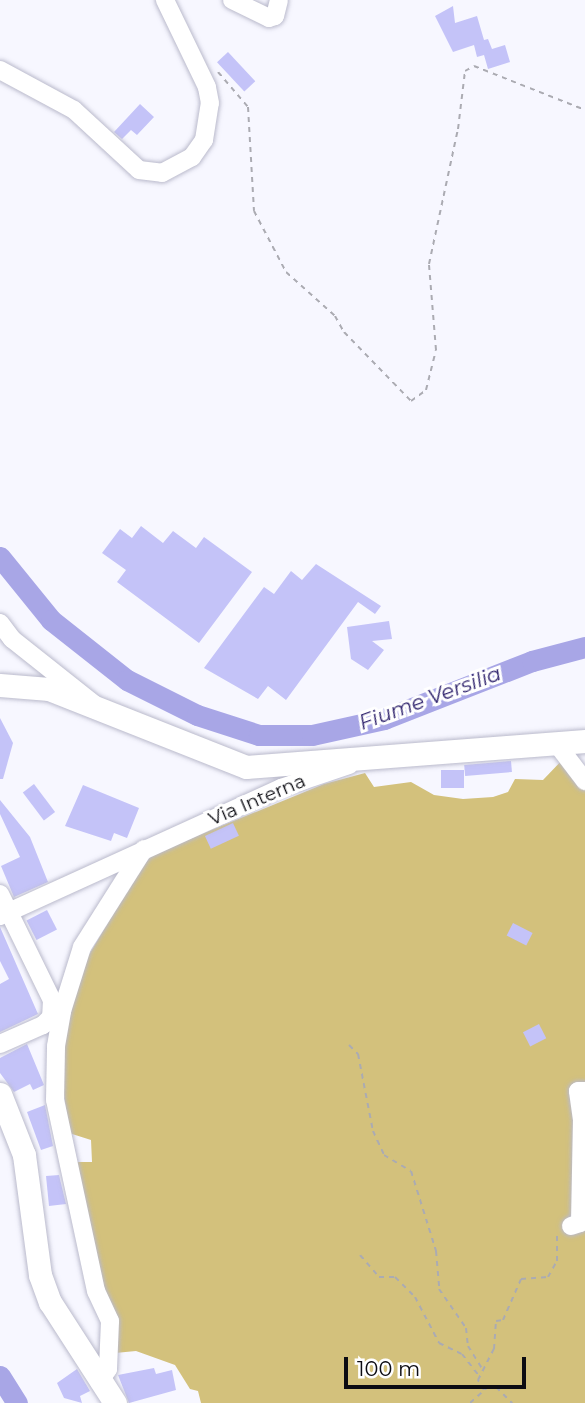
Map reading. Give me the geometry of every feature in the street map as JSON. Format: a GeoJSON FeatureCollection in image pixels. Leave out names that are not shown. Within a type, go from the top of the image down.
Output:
{"type":"FeatureCollection","features":[{"type":"Feature","properties":{"kind":"main road"},"geometry":{"type":"LineString","coordinates":[[0,685],[49,689],[246,767],[585,741]]}},
{"type":"Feature","properties":{"kind":"main road"},"geometry":{"type":"LineString","coordinates":[[526,744],[585,730]]}},
{"type":"Feature","properties":{"kind":"main road"},"geometry":{"type":"LineString","coordinates":[[0,1094],[23,1155],[40,1275],[50,1302],[115,1403]]}},
{"type":"Feature","properties":{"kind":"street"},"geometry":{"type":"LineString","coordinates":[[0,70],[74,110],[139,170],[162,173],[192,158],[204,140],[210,103],[207,87],[165,0]]}},
{"type":"Feature","properties":{"kind":"street"},"geometry":{"type":"LineString","coordinates":[[232,0],[269,18],[275,16],[279,0]]}},
{"type":"Feature","properties":{"kind":"street"},"geometry":{"type":"LineString","coordinates":[[0,623],[12,639],[96,707]]}},
{"type":"Feature","properties":{"kind":"street"},"geometry":{"type":"LineString","coordinates":[[556,743],[585,781]]}},
{"type":"Feature","properties":{"kind":"street","name":"Via Interna"},"geometry":{"type":"LineString","coordinates":[[4,914],[281,788],[373,758]]}},
{"type":"Feature","properties":{"kind":"street"},"geometry":{"type":"LineString","coordinates":[[99,1382],[108,1369],[110,1321],[96,1291],[55,1100],[56,1046],[61,1011],[82,947],[144,849]]}},
{"type":"Feature","properties":{"kind":"street"},"geometry":{"type":"LineString","coordinates":[[0,894],[4,914],[52,1000],[51,1017],[43,1026],[0,1044]]}},
{"type":"Feature","properties":{"kind":"street"},"geometry":{"type":"LineString","coordinates":[[571,1226],[580,1223],[582,1120],[578,1091],[585,1091]]}},
{"type":"Feature","properties":{"kind":"path"},"geometry":{"type":"LineString","coordinates":[[215,69],[248,107],[254,211],[286,272],[335,316],[344,332],[411,401],[426,390],[436,350],[429,264],[458,129],[465,71],[474,66],[585,110]]}},
{"type":"Feature","properties":{"kind":"path"},"geometry":{"type":"LineString","coordinates":[[349,1045],[358,1054],[373,1131],[384,1155],[411,1171],[436,1251],[439,1289],[466,1328],[468,1346],[483,1370]]}},
{"type":"Feature","properties":{"kind":"path"},"geometry":{"type":"LineString","coordinates":[[479,1377],[494,1349],[496,1321],[503,1320],[514,1287],[521,1279],[548,1277],[557,1261],[557,1228],[571,1226]]}},
{"type":"Feature","properties":{"kind":"path"},"geometry":{"type":"LineString","coordinates":[[360,1255],[379,1277],[395,1277],[410,1291],[426,1310],[439,1343],[462,1354],[479,1377],[484,1390]]}},
{"type":"Feature","properties":{"kind":"path"},"geometry":{"type":"LineString","coordinates":[[470,1403],[484,1390],[496,1387],[512,1403]]}},
{"type":"Feature","properties":{"kind":"shaded area"},"geometry":{"type":"Polygon","coordinates":[[[566,756],[585,776],[585,1403],[201,1403],[198,1391],[190,1389],[175,1365],[136,1351],[115,1353],[77,1162],[92,1162],[91,1140],[69,1133],[60,1062],[65,1018],[80,970],[138,872],[153,854],[324,784],[365,773],[374,787],[411,782],[434,795],[463,799],[493,797],[508,792],[515,779],[543,780],[566,756]]]}},
{"type":"Feature","properties":{"kind":"building"},"geometry":{"type":"Polygon","coordinates":[[[453,6],[455,23],[477,16],[484,40],[488,39],[492,49],[505,45],[510,62],[488,69],[484,55],[477,57],[474,45],[453,52],[435,16],[453,6]]]}},
{"type":"Feature","properties":{"kind":"building"},"geometry":{"type":"Polygon","coordinates":[[[228,52],[255,81],[244,91],[217,62],[228,52]]]}},
{"type":"Feature","properties":{"kind":"building"},"geometry":{"type":"Polygon","coordinates":[[[140,104],[154,117],[137,135],[131,130],[122,139],[114,132],[140,104]]]}},
{"type":"Feature","properties":{"kind":"building"},"geometry":{"type":"Polygon","coordinates":[[[141,526],[163,543],[173,531],[196,548],[204,537],[252,572],[199,643],[117,582],[126,570],[102,553],[120,529],[132,538],[141,526]]]}},
{"type":"Feature","properties":{"kind":"building"},"geometry":{"type":"Polygon","coordinates":[[[316,564],[381,606],[375,614],[358,602],[286,700],[268,686],[258,699],[204,668],[264,587],[274,594],[291,571],[302,580],[316,564]]]}},
{"type":"Feature","properties":{"kind":"building"},"geometry":{"type":"Polygon","coordinates":[[[389,621],[392,639],[372,641],[384,650],[368,670],[351,659],[347,627],[389,621]]]}},
{"type":"Feature","properties":{"kind":"building"},"geometry":{"type":"Polygon","coordinates":[[[0,718],[13,743],[3,779],[0,779],[0,718]]]}},
{"type":"Feature","properties":{"kind":"building"},"geometry":{"type":"Polygon","coordinates":[[[511,761],[512,772],[465,776],[464,765],[511,761]]]}},
{"type":"Feature","properties":{"kind":"building"},"geometry":{"type":"Polygon","coordinates":[[[441,770],[464,770],[464,788],[441,788],[441,770]]]}},
{"type":"Feature","properties":{"kind":"building"},"geometry":{"type":"Polygon","coordinates":[[[34,784],[55,812],[44,820],[23,792],[34,784]]]}},
{"type":"Feature","properties":{"kind":"building"},"geometry":{"type":"Polygon","coordinates":[[[83,785],[139,808],[127,838],[114,833],[111,841],[65,826],[83,785]]]}},
{"type":"Feature","properties":{"kind":"building"},"geometry":{"type":"Polygon","coordinates":[[[0,800],[30,837],[48,882],[14,897],[1,866],[20,857],[0,814],[0,800]]]}},
{"type":"Feature","properties":{"kind":"building"},"geometry":{"type":"Polygon","coordinates":[[[233,823],[239,836],[211,849],[205,836],[233,823]]]}},
{"type":"Feature","properties":{"kind":"building"},"geometry":{"type":"Polygon","coordinates":[[[47,910],[57,930],[36,940],[27,920],[47,910]]]}},
{"type":"Feature","properties":{"kind":"building"},"geometry":{"type":"Polygon","coordinates":[[[513,923],[533,933],[526,945],[507,935],[513,923]]]}},
{"type":"Feature","properties":{"kind":"building"},"geometry":{"type":"Polygon","coordinates":[[[0,927],[38,1014],[0,1032],[0,984],[9,979],[0,961],[0,927]]]}},
{"type":"Feature","properties":{"kind":"building"},"geometry":{"type":"Polygon","coordinates":[[[539,1024],[546,1038],[530,1046],[523,1032],[539,1024]]]}},
{"type":"Feature","properties":{"kind":"building"},"geometry":{"type":"Polygon","coordinates":[[[27,1044],[44,1085],[33,1090],[30,1084],[14,1092],[0,1073],[0,1058],[27,1044]]]}},
{"type":"Feature","properties":{"kind":"building"},"geometry":{"type":"Polygon","coordinates":[[[45,1105],[53,1146],[41,1150],[27,1112],[45,1105]]]}},
{"type":"Feature","properties":{"kind":"building"},"geometry":{"type":"Polygon","coordinates":[[[59,1175],[66,1204],[49,1206],[46,1176],[59,1175]]]}},
{"type":"Feature","properties":{"kind":"building"},"geometry":{"type":"Polygon","coordinates":[[[154,1368],[156,1374],[172,1370],[176,1390],[129,1403],[118,1375],[154,1368]]]}},
{"type":"Feature","properties":{"kind":"building"},"geometry":{"type":"Polygon","coordinates":[[[77,1369],[90,1391],[80,1396],[82,1403],[64,1398],[57,1383],[77,1369]]]}},
{"type":"Feature","properties":{"kind":"waterway","name":"Fiume Versilia"},"geometry":{"type":"LineString","coordinates":[[0,557],[51,620],[127,680],[197,715],[259,735],[312,735],[384,719],[532,661],[585,647]]}},
{"type":"Feature","properties":{"kind":"waterway","name":"Fiume Versilia"},"geometry":{"type":"LineString","coordinates":[[0,1376],[17,1403]]}}]}
